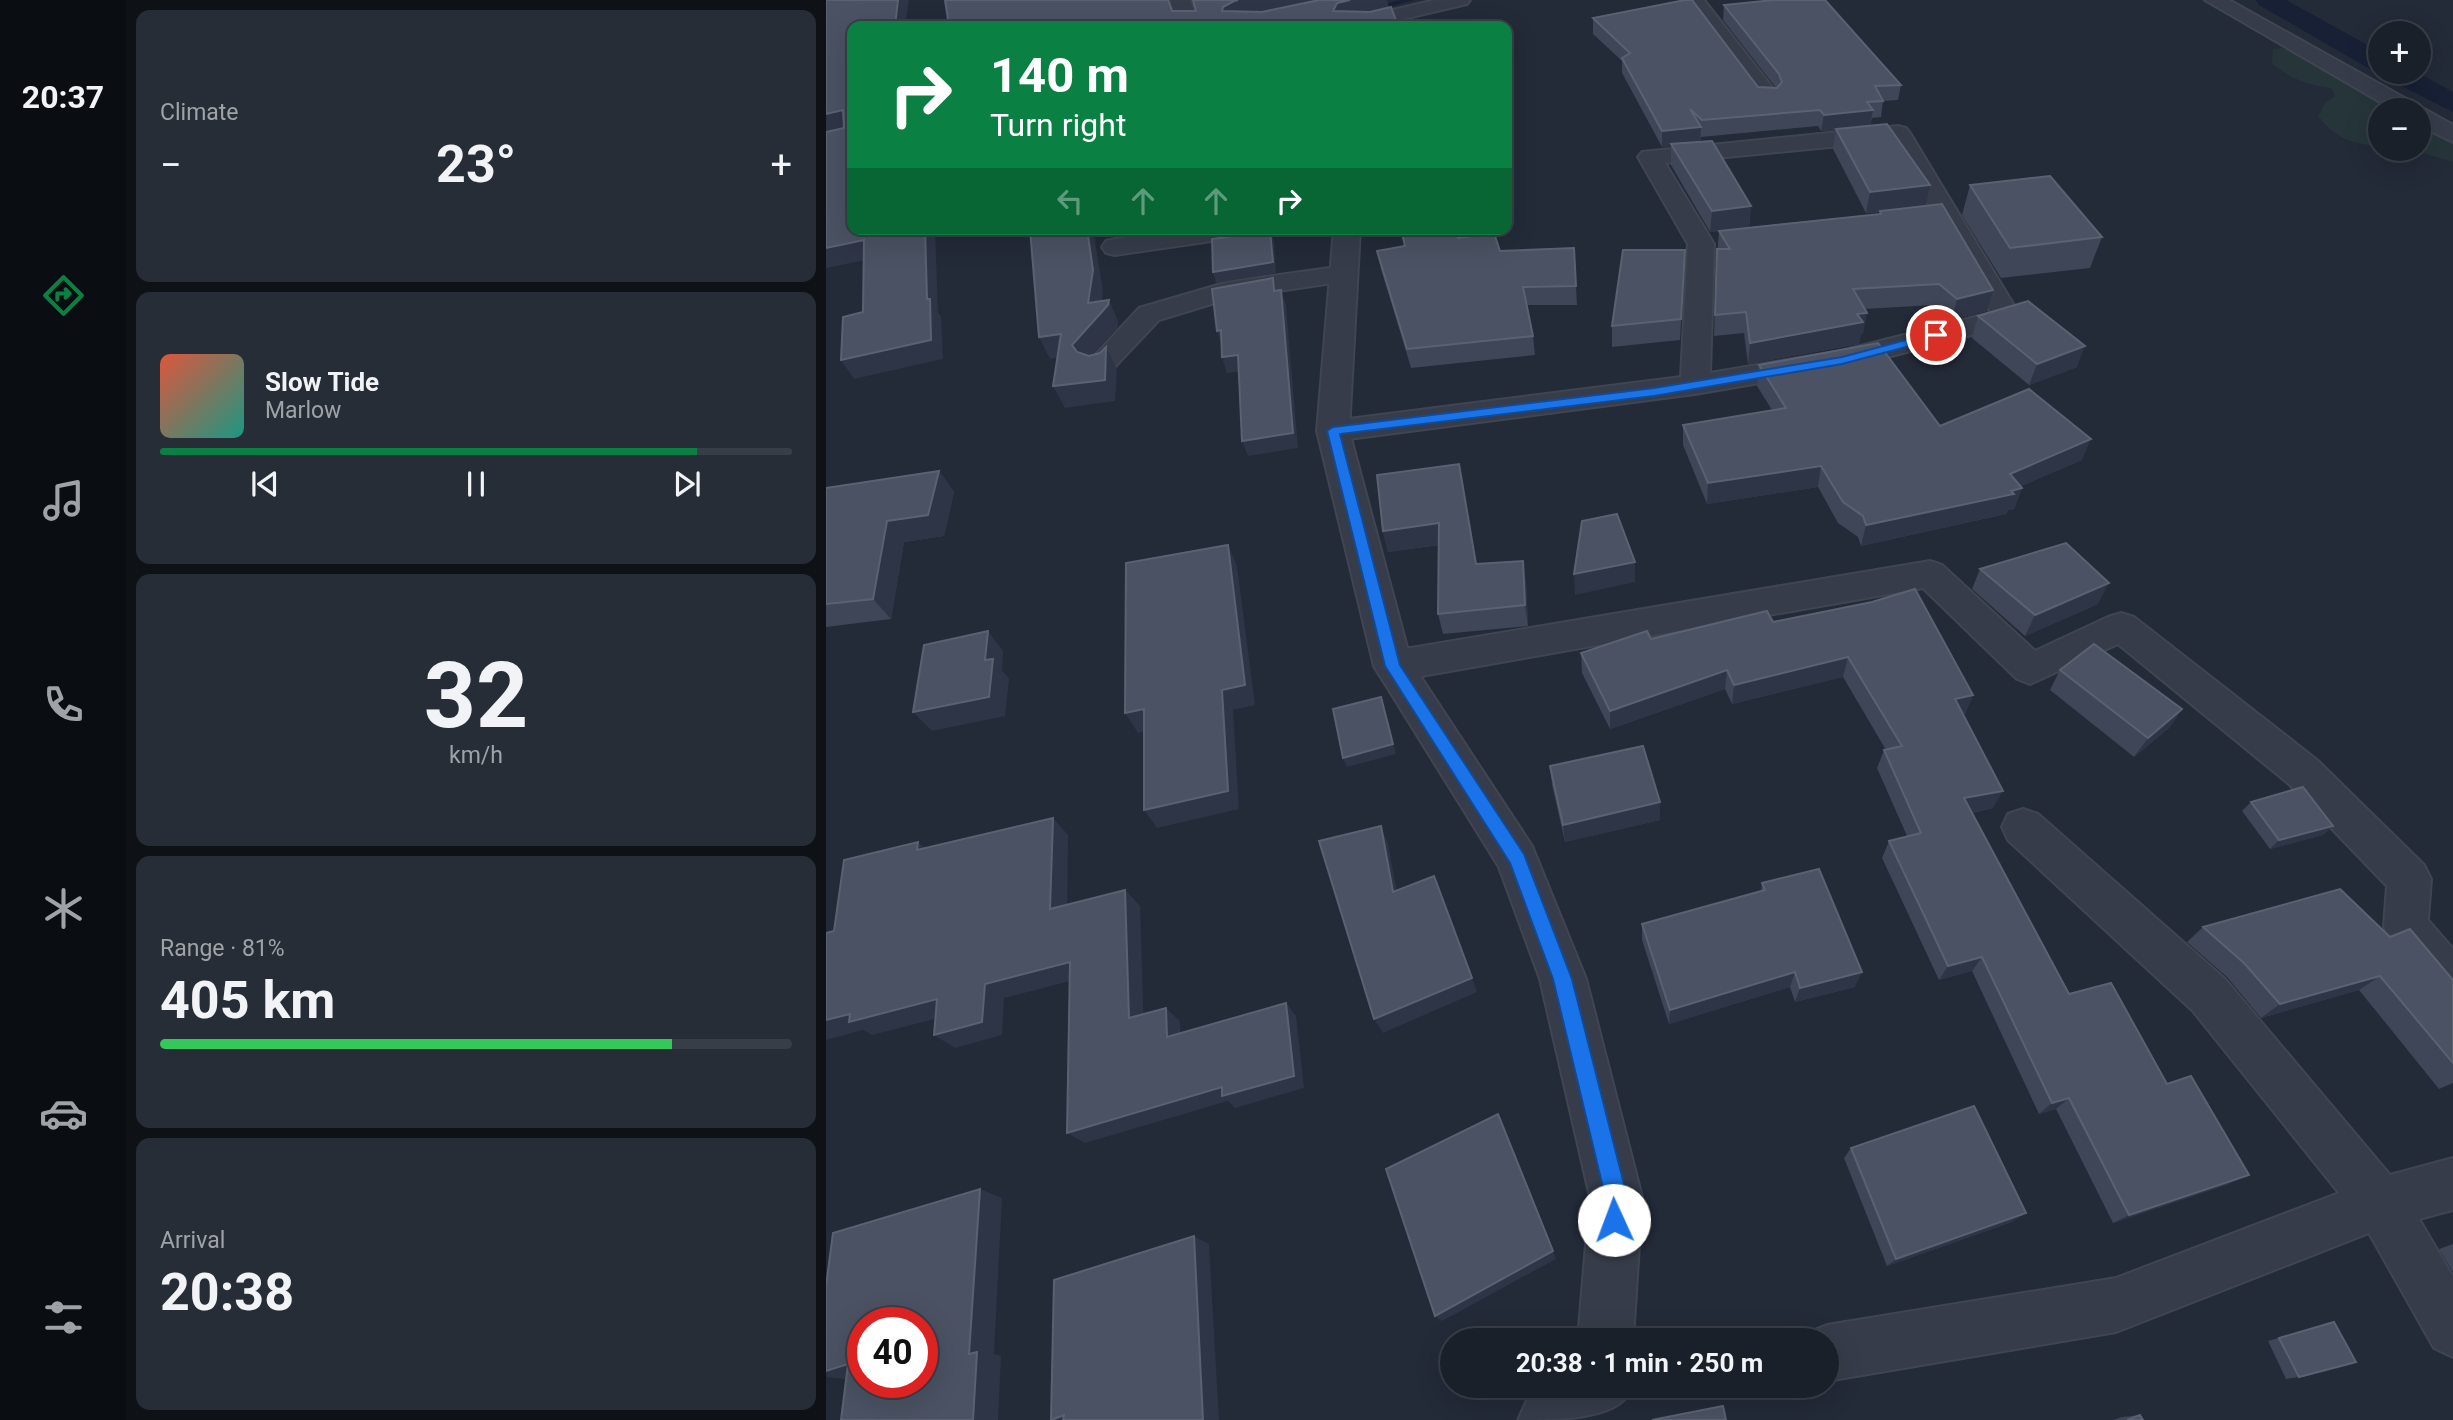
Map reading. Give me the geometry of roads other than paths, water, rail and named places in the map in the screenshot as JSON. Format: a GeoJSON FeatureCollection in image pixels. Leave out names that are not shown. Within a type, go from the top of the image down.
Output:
{"type":"FeatureCollection","features":[{"type":"Feature","properties":{"kind":"street"},"geometry":{"type":"LineString","coordinates":[[1180,0],[1187,21]]}},
{"type":"Feature","properties":{"kind":"street"},"geometry":{"type":"LineString","coordinates":[[1370,21],[1460,0]]}},
{"type":"Feature","properties":{"kind":"street"},"geometry":{"type":"LineString","coordinates":[[1694,0],[1767,96]]}},
{"type":"Feature","properties":{"kind":"street"},"geometry":{"type":"LineString","coordinates":[[2215,0],[2389,98]]}},
{"type":"Feature","properties":{"kind":"street"},"geometry":{"type":"LineString","coordinates":[[2431,122],[2453,135]]}},
{"type":"Feature","properties":{"kind":"street"},"geometry":{"type":"LineString","coordinates":[[1333,431],[1695,385],[1842,360],[2007,317],[1898,133],[1650,157],[1701,244],[1695,385]]}},
{"type":"Feature","properties":{"kind":"street"},"geometry":{"type":"LineString","coordinates":[[1919,216],[1946,213]]}},
{"type":"Feature","properties":{"kind":"street"},"geometry":{"type":"LineString","coordinates":[[1115,247],[1198,235]]}},
{"type":"Feature","properties":{"kind":"street"},"geometry":{"type":"LineString","coordinates":[[1347,235],[1333,431],[1393,666],[1517,859],[1563,979],[1616,1196],[1612,1328]]}},
{"type":"Feature","properties":{"kind":"street"},"geometry":{"type":"LineString","coordinates":[[1701,244],[1728,240]]}},
{"type":"Feature","properties":{"kind":"street"},"geometry":{"type":"LineString","coordinates":[[1100,366],[1149,314],[1228,290],[1344,274]]}},
{"type":"Feature","properties":{"kind":"street"},"geometry":{"type":"LineString","coordinates":[[1393,666],[1930,574],[2030,669],[2120,628],[2303,772],[2409,879],[2406,927],[2453,983]]}},
{"type":"Feature","properties":{"kind":"street"},"geometry":{"type":"LineString","coordinates":[[2023,827],[2209,995],[2381,1203],[2453,1329]]}},
{"type":"Feature","properties":{"kind":"street"},"geometry":{"type":"LineString","coordinates":[[1839,1351],[2116,1305],[2381,1203],[2453,1184]]}},
{"type":"Feature","properties":{"kind":"street"},"geometry":{"type":"LineString","coordinates":[[1547,1420],[1578,1398]]}},
{"type":"Feature","properties":{"kind":"waterway"},"geometry":{"type":"LineString","coordinates":[[1371,9],[1410,0]]}},
{"type":"Feature","properties":{"kind":"waterway"},"geometry":{"type":"LineString","coordinates":[[2268,0],[2368,56]]}},
{"type":"Feature","properties":{"kind":"waterway"},"geometry":{"type":"LineString","coordinates":[[2417,84],[2453,104]]}}]}
